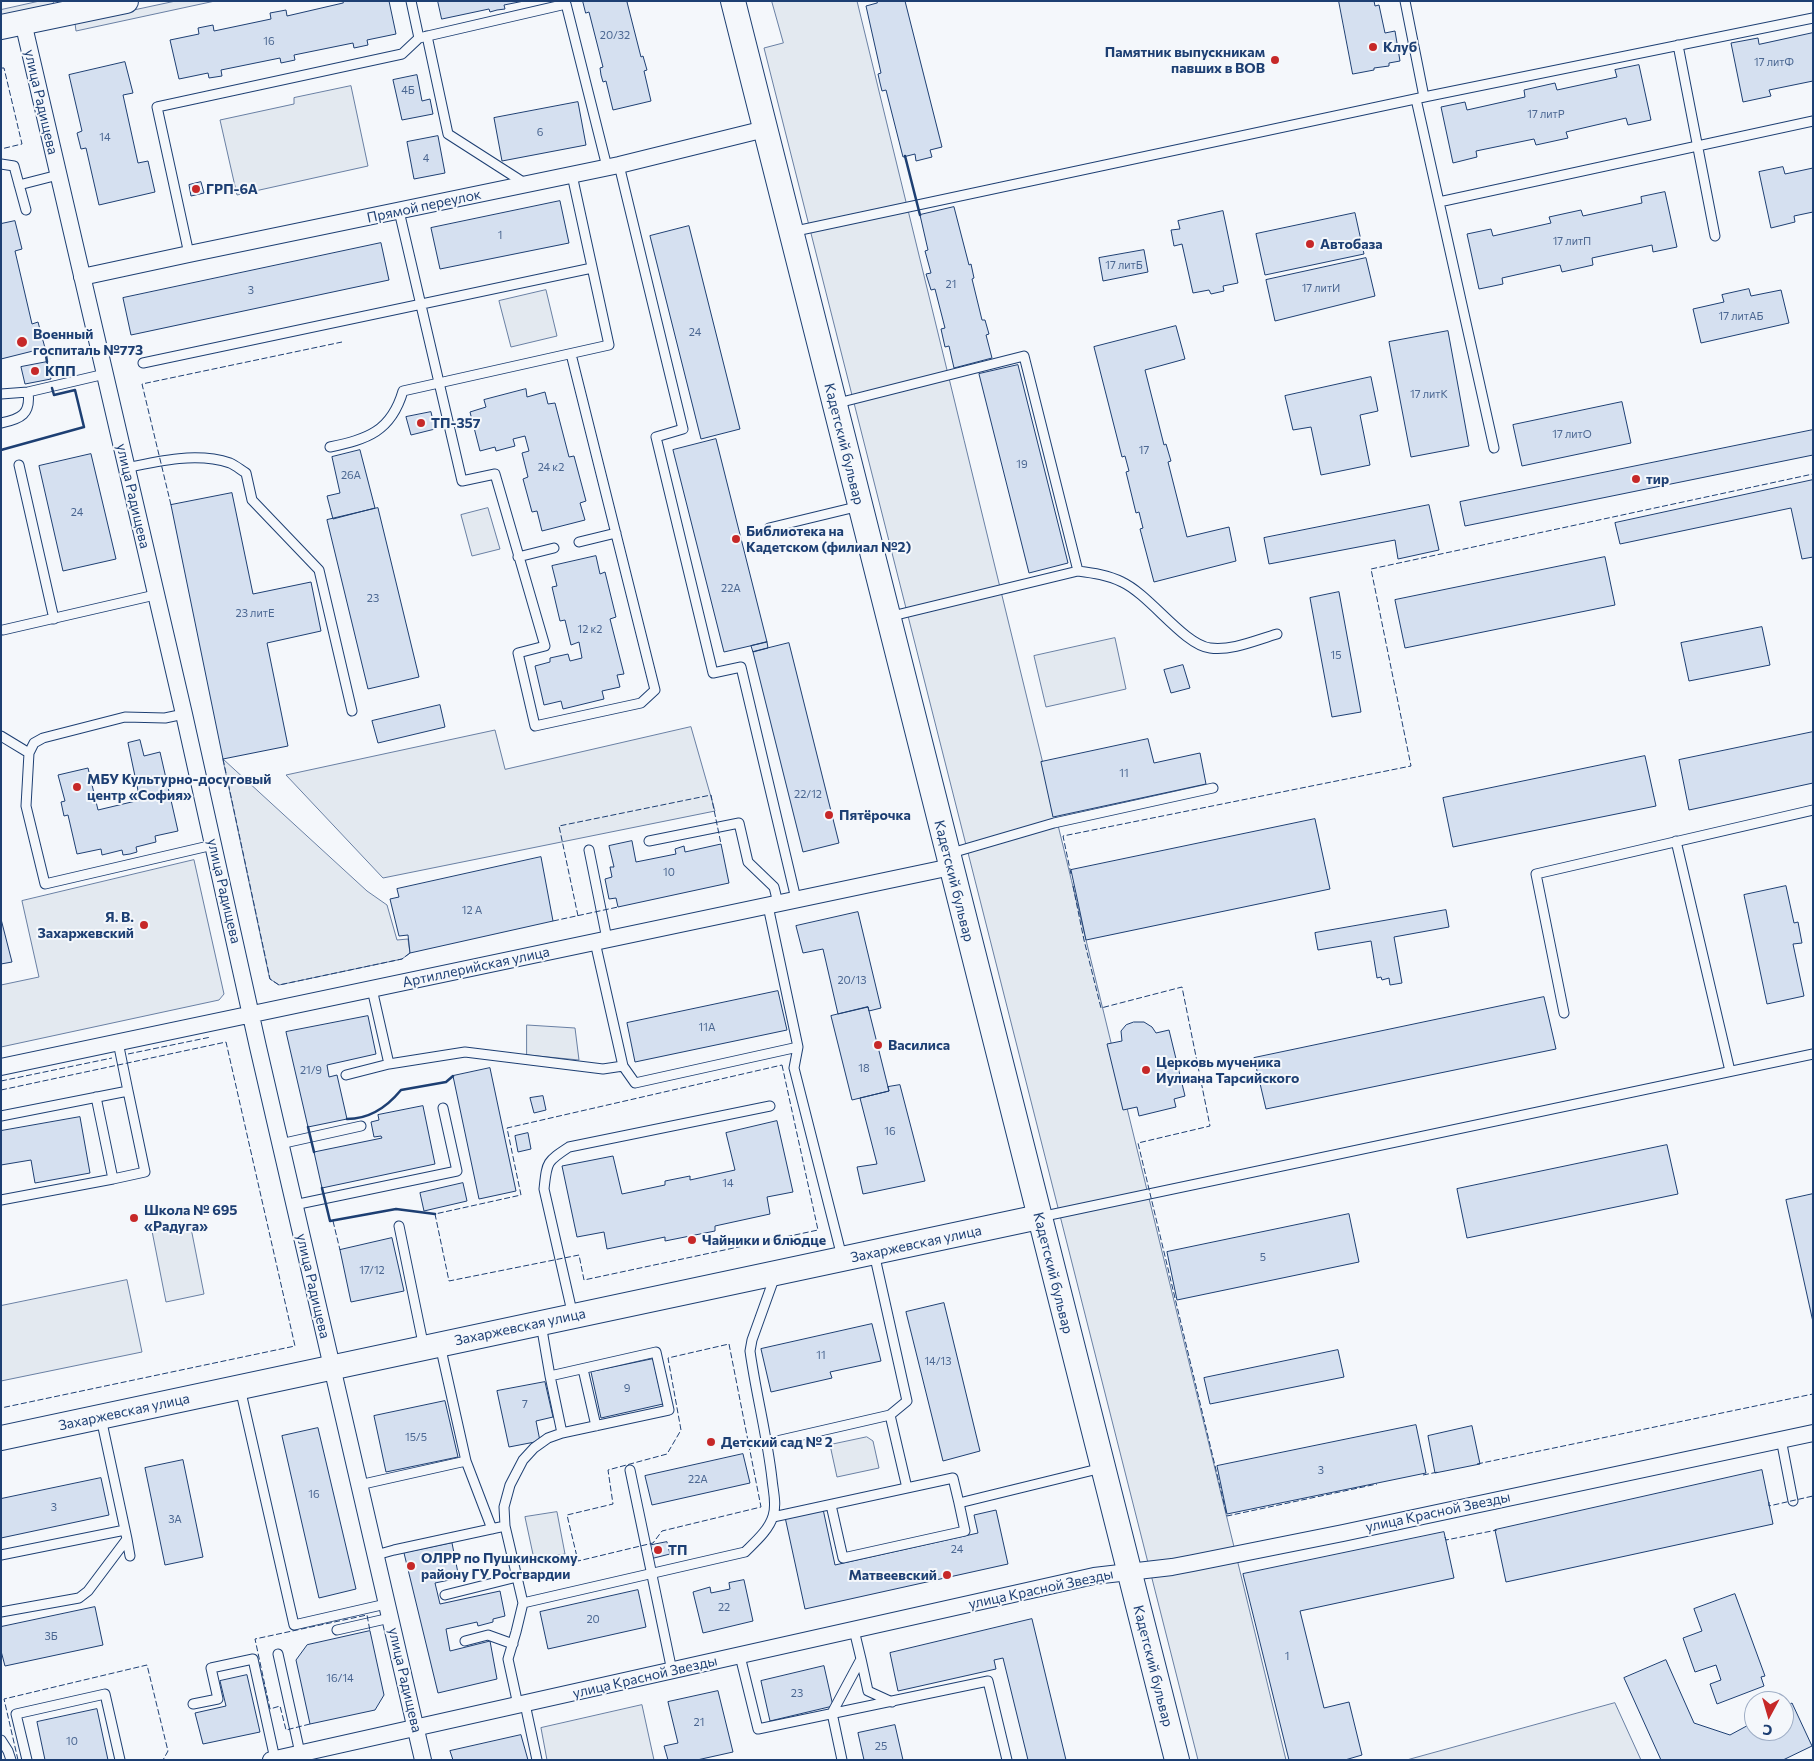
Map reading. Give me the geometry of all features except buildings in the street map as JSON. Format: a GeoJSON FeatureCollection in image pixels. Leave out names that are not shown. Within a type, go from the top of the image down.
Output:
{"type":"FeatureCollection","features":[{"type":"Feature","properties":{"kind":"street"},"geometry":{"type":"LineString","coordinates":[[12,25],[125,1]]}},
{"type":"Feature","properties":{"kind":"street","name":"Кадетский бульвар"},"geometry":{"type":"LineString","coordinates":[[733,1],[1177,1760]]}},
{"type":"Feature","properties":{"kind":"street","name":"улица Радищева"},"geometry":{"type":"LineString","coordinates":[[12,25],[58,175],[184,714],[280,1144],[423,1760]]}},
{"type":"Feature","properties":{"kind":"street","name":"Прямой переулок"},"geometry":{"type":"LineString","coordinates":[[82,278],[572,175],[765,130]]}},
{"type":"Feature","properties":{"kind":"street","name":"Артиллерийская улица"},"geometry":{"type":"LineString","coordinates":[[1,1067],[796,900],[949,860]]}},
{"type":"Feature","properties":{"kind":"street","name":"Захаржевская улица"},"geometry":{"type":"LineString","coordinates":[[1,1438],[874,1254],[1039,1217]]}},
{"type":"Feature","properties":{"kind":"street","name":"улица Красной Звезды"},"geometry":{"type":"LineString","coordinates":[[273,1759],[1094,1576],[1172,1567],[1343,1533],[1813,1433]]}},
{"type":"Feature","properties":{"kind":"lane"},"geometry":{"type":"LineString","coordinates":[[411,1],[423,37],[448,134],[526,184]]}},
{"type":"Feature","properties":{"kind":"lane"},"geometry":{"type":"LineString","coordinates":[[1405,1],[1439,202],[1494,448]]}},
{"type":"Feature","properties":{"kind":"lane"},"geometry":{"type":"LineString","coordinates":[[189,254],[157,107],[402,54],[423,37],[566,4],[613,166],[683,429],[656,437],[713,673],[740,667],[796,900]]}},
{"type":"Feature","properties":{"kind":"lane"},"geometry":{"type":"LineString","coordinates":[[791,232],[1420,98],[1813,18]]}},
{"type":"Feature","properties":{"kind":"lane"},"geometry":{"type":"LineString","coordinates":[[1678,45],[1715,236]]}},
{"type":"Feature","properties":{"kind":"lane"},"geometry":{"type":"LineString","coordinates":[[1439,202],[1813,121]]}},
{"type":"Feature","properties":{"kind":"lane"},"geometry":{"type":"LineString","coordinates":[[1,164],[14,166],[26,210]]}},
{"type":"Feature","properties":{"kind":"lane"},"geometry":{"type":"LineString","coordinates":[[19,185],[58,175]]}},
{"type":"Feature","properties":{"kind":"lane"},"geometry":{"type":"LineString","coordinates":[[330,447],[360,441],[374,433],[395,412],[403,391],[609,345],[572,175]]}},
{"type":"Feature","properties":{"kind":"lane"},"geometry":{"type":"LineString","coordinates":[[399,211],[462,481],[495,474],[545,646],[518,653],[535,726],[641,703],[655,690],[570,354]]}},
{"type":"Feature","properties":{"kind":"lane"},"geometry":{"type":"LineString","coordinates":[[143,362],[592,268]]}},
{"type":"Feature","properties":{"kind":"lane"},"geometry":{"type":"LineString","coordinates":[[834,404],[1024,356],[1078,571]]}},
{"type":"Feature","properties":{"kind":"lane"},"geometry":{"type":"LineString","coordinates":[[1,394],[28,392],[105,374]]}},
{"type":"Feature","properties":{"kind":"lane"},"geometry":{"type":"LineString","coordinates":[[1,423],[16,420],[23,415],[30,402],[28,392]]}},
{"type":"Feature","properties":{"kind":"lane"},"geometry":{"type":"LineString","coordinates":[[126,468],[199,458],[230,463],[246,473],[252,500],[319,570],[352,711]]}},
{"type":"Feature","properties":{"kind":"lane"},"geometry":{"type":"LineString","coordinates":[[19,465],[54,619]]}},
{"type":"Feature","properties":{"kind":"lane"},"geometry":{"type":"LineString","coordinates":[[769,528],[860,506]]}},
{"type":"Feature","properties":{"kind":"lane"},"geometry":{"type":"LineString","coordinates":[[579,542],[616,533]]}},
{"type":"Feature","properties":{"kind":"lane"},"geometry":{"type":"LineString","coordinates":[[518,557],[554,548]]}},
{"type":"Feature","properties":{"kind":"lane"},"geometry":{"type":"LineString","coordinates":[[888,617],[1078,571],[1101,574],[1123,582],[1150,603],[1191,641],[1209,648],[1229,648],[1277,634]]}},
{"type":"Feature","properties":{"kind":"lane"},"geometry":{"type":"LineString","coordinates":[[3,630],[155,595]]}},
{"type":"Feature","properties":{"kind":"lane"},"geometry":{"type":"LineString","coordinates":[[184,714],[165,718],[125,717],[43,738],[34,743],[29,753],[26,806],[44,884],[214,845]]}},
{"type":"Feature","properties":{"kind":"lane"},"geometry":{"type":"LineString","coordinates":[[1,736],[29,753]]}},
{"type":"Feature","properties":{"kind":"lane"},"geometry":{"type":"LineString","coordinates":[[949,860],[1054,823],[1213,788]]}},
{"type":"Feature","properties":{"kind":"lane"},"geometry":{"type":"LineString","coordinates":[[1564,1012],[1536,874],[1813,810]]}},
{"type":"Feature","properties":{"kind":"lane"},"geometry":{"type":"LineString","coordinates":[[648,841],[739,823],[748,862],[774,887],[773,904],[798,1047],[794,1068],[842,1260]]}},
{"type":"Feature","properties":{"kind":"lane"},"geometry":{"type":"LineString","coordinates":[[1676,841],[1730,1071]]}},
{"type":"Feature","properties":{"kind":"lane"},"geometry":{"type":"LineString","coordinates":[[589,850],[601,941],[623,1066],[635,1083],[798,1047]]}},
{"type":"Feature","properties":{"kind":"lane"},"geometry":{"type":"LineString","coordinates":[[372,989],[389,1064]]}},
{"type":"Feature","properties":{"kind":"lane"},"geometry":{"type":"LineString","coordinates":[[1,1200],[146,1172],[118,1042]]}},
{"type":"Feature","properties":{"kind":"lane"},"geometry":{"type":"LineString","coordinates":[[346,1074],[389,1064],[465,1052],[603,1069],[623,1066]]}},
{"type":"Feature","properties":{"kind":"lane"},"geometry":{"type":"LineString","coordinates":[[1039,1217],[1813,1054]]}},
{"type":"Feature","properties":{"kind":"lane"},"geometry":{"type":"LineString","coordinates":[[1,1116],[128,1091]]}},
{"type":"Feature","properties":{"kind":"lane"},"geometry":{"type":"LineString","coordinates":[[96,1098],[113,1179]]}},
{"type":"Feature","properties":{"kind":"lane"},"geometry":{"type":"LineString","coordinates":[[573,1316],[544,1189],[546,1170],[550,1160],[569,1148],[770,1106]]}},
{"type":"Feature","properties":{"kind":"lane"},"geometry":{"type":"LineString","coordinates":[[294,1205],[457,1171],[443,1108]]}},
{"type":"Feature","properties":{"kind":"lane"},"geometry":{"type":"LineString","coordinates":[[280,1144],[361,1126]]}},
{"type":"Feature","properties":{"kind":"lane"},"geometry":{"type":"LineString","coordinates":[[399,1226],[466,1461],[492,1529]]}},
{"type":"Feature","properties":{"kind":"lane"},"geometry":{"type":"LineString","coordinates":[[768,1443],[890,1415],[908,1401],[874,1254]]}},
{"type":"Feature","properties":{"kind":"lane"},"geometry":{"type":"LineString","coordinates":[[522,1603],[745,1552],[757,1540],[773,1517],[775,1504],[768,1443],[750,1351],[752,1340],[776,1274]]}},
{"type":"Feature","properties":{"kind":"lane"},"geometry":{"type":"LineString","coordinates":[[541,1323],[562,1433]]}},
{"type":"Feature","properties":{"kind":"lane"},"geometry":{"type":"LineString","coordinates":[[537,1760],[508,1659],[522,1603],[504,1508],[510,1485],[523,1460],[534,1448],[548,1438],[562,1433],[669,1410],[656,1352],[550,1376]]}},
{"type":"Feature","properties":{"kind":"lane"},"geometry":{"type":"LineString","coordinates":[[583,1369],[596,1426]]}},
{"type":"Feature","properties":{"kind":"lane"},"geometry":{"type":"LineString","coordinates":[[240,1387],[294,1625],[388,1611]]}},
{"type":"Feature","properties":{"kind":"lane"},"geometry":{"type":"LineString","coordinates":[[890,1415],[907,1488]]}},
{"type":"Feature","properties":{"kind":"lane"},"geometry":{"type":"LineString","coordinates":[[101,1418],[130,1556]]}},
{"type":"Feature","properties":{"kind":"lane"},"geometry":{"type":"LineString","coordinates":[[1781,1439],[1793,1501]]}},
{"type":"Feature","properties":{"kind":"lane"},"geometry":{"type":"LineString","coordinates":[[360,1485],[466,1461]]}},
{"type":"Feature","properties":{"kind":"lane"},"geometry":{"type":"LineString","coordinates":[[959,1503],[1102,1468]]}},
{"type":"Feature","properties":{"kind":"lane"},"geometry":{"type":"LineString","coordinates":[[630,1470],[650,1574],[672,1671]]}},
{"type":"Feature","properties":{"kind":"lane"},"geometry":{"type":"LineString","coordinates":[[773,1517],[953,1478],[965,1532],[843,1558],[831,1505]]}},
{"type":"Feature","properties":{"kind":"lane"},"geometry":{"type":"LineString","coordinates":[[376,1555],[506,1526]]}},
{"type":"Feature","properties":{"kind":"lane"},"geometry":{"type":"LineString","coordinates":[[1,1556],[126,1534]]}},
{"type":"Feature","properties":{"kind":"lane"},"geometry":{"type":"LineString","coordinates":[[1,1612],[79,1598],[88,1591],[126,1534]]}},
{"type":"Feature","properties":{"kind":"lane"},"geometry":{"type":"LineString","coordinates":[[446,1595],[517,1577]]}},
{"type":"Feature","properties":{"kind":"lane"},"geometry":{"type":"LineString","coordinates":[[337,1630],[388,1611]]}},
{"type":"Feature","properties":{"kind":"lane"},"geometry":{"type":"LineString","coordinates":[[854,1630],[868,1691],[892,1702]]}},
{"type":"Feature","properties":{"kind":"lane"},"geometry":{"type":"LineString","coordinates":[[465,1641],[488,1635],[513,1644]]}},
{"type":"Feature","properties":{"kind":"lane"},"geometry":{"type":"LineString","coordinates":[[278,1654],[300,1753]]}},
{"type":"Feature","properties":{"kind":"lane"},"geometry":{"type":"LineString","coordinates":[[740,1656],[758,1730],[988,1680],[1007,1760]]}},
{"type":"Feature","properties":{"kind":"lane"},"geometry":{"type":"LineString","coordinates":[[193,1704],[218,1699],[211,1668],[252,1659],[273,1759]]}},
{"type":"Feature","properties":{"kind":"lane"},"geometry":{"type":"LineString","coordinates":[[842,1760],[832,1713],[861,1659]]}},
{"type":"Feature","properties":{"kind":"lane"},"geometry":{"type":"LineString","coordinates":[[27,1760],[16,1714],[105,1694],[120,1760]]}},
{"type":"Feature","properties":{"kind":"lane"},"geometry":{"type":"LineString","coordinates":[[1,1740],[11,1760]]}},
{"type":"Feature","properties":{"kind":"shaded area"},"geometry":{"type":"Polygon","coordinates":[[[40,1],[53,1],[54,5],[1,17],[1,10],[40,1]]]}},
{"type":"Feature","properties":{"kind":"shaded area"},"geometry":{"type":"Polygon","coordinates":[[[176,1],[215,1],[76,31],[75,23],[176,1]]]}},
{"type":"Feature","properties":{"kind":"shaded area"},"geometry":{"type":"Polygon","coordinates":[[[772,1],[857,1],[1286,1760],[1198,1760],[764,48],[783,43],[772,1]]]}},
{"type":"Feature","properties":{"kind":"shaded area"},"geometry":{"type":"Polygon","coordinates":[[[351,86],[368,166],[237,195],[220,120],[294,104],[294,98],[351,86]]]}},
{"type":"Feature","properties":{"kind":"shaded area"},"geometry":{"type":"Polygon","coordinates":[[[546,290],[557,336],[511,347],[499,301],[546,290]]]}},
{"type":"Feature","properties":{"kind":"shaded area"},"geometry":{"type":"Polygon","coordinates":[[[488,508],[500,549],[472,556],[461,515],[488,508]]]}},
{"type":"Feature","properties":{"kind":"shaded area"},"geometry":{"type":"Polygon","coordinates":[[[1115,638],[1126,689],[1046,707],[1034,656],[1115,638]]]}},
{"type":"Feature","properties":{"kind":"shaded area"},"geometry":{"type":"Polygon","coordinates":[[[691,727],[715,811],[383,878],[286,775],[495,730],[505,769],[691,727]]]}},
{"type":"Feature","properties":{"kind":"shaded area"},"geometry":{"type":"Polygon","coordinates":[[[223,759],[367,891],[387,905],[397,940],[408,939],[410,953],[402,959],[279,985],[270,979],[223,759]]]}},
{"type":"Feature","properties":{"kind":"shaded area"},"geometry":{"type":"Polygon","coordinates":[[[194,860],[224,994],[219,1000],[1,1047],[1,985],[39,977],[22,901],[194,860]]]}},
{"type":"Feature","properties":{"kind":"shaded area"},"geometry":{"type":"Polygon","coordinates":[[[527,1025],[575,1028],[579,1060],[527,1055],[527,1025]]]}},
{"type":"Feature","properties":{"kind":"shaded area"},"geometry":{"type":"Polygon","coordinates":[[[190,1223],[204,1294],[166,1302],[152,1231],[190,1223]]]}},
{"type":"Feature","properties":{"kind":"shaded area"},"geometry":{"type":"Polygon","coordinates":[[[127,1280],[142,1352],[1,1381],[1,1306],[127,1280]]]}},
{"type":"Feature","properties":{"kind":"shaded area"},"geometry":{"type":"Polygon","coordinates":[[[867,1437],[873,1441],[879,1468],[837,1477],[830,1445],[867,1437]]]}},
{"type":"Feature","properties":{"kind":"shaded area"},"geometry":{"type":"Polygon","coordinates":[[[557,1512],[565,1554],[534,1559],[525,1517],[557,1512]]]}},
{"type":"Feature","properties":{"kind":"shaded area"},"geometry":{"type":"Polygon","coordinates":[[[1615,1703],[1641,1760],[1407,1760],[1615,1703]]]}},
{"type":"Feature","properties":{"kind":"shaded area"},"geometry":{"type":"Polygon","coordinates":[[[642,1705],[654,1760],[547,1760],[541,1728],[642,1705]]]}},
{"type":"Feature","properties":{"kind":"fence"},"geometry":{"type":"LineString","coordinates":[[1,68],[4,68],[22,144],[1,149]]}},
{"type":"Feature","properties":{"kind":"fence"},"geometry":{"type":"LineString","coordinates":[[171,505],[142,384],[342,342]]}},
{"type":"Feature","properties":{"kind":"fence"},"geometry":{"type":"LineString","coordinates":[[1071,874],[1063,836],[1411,766],[1371,569],[1813,474]]}},
{"type":"Feature","properties":{"kind":"fence"},"geometry":{"type":"LineString","coordinates":[[223,759],[270,979],[279,985],[402,959],[410,953]]}},
{"type":"Feature","properties":{"kind":"fence"},"geometry":{"type":"LineString","coordinates":[[578,916],[559,826],[711,795],[721,844]]}},
{"type":"Feature","properties":{"kind":"fence"},"geometry":{"type":"LineString","coordinates":[[1073,886],[1101,1008],[1182,987],[1210,1126],[1138,1143],[1227,1516],[1377,1484]]}},
{"type":"Feature","properties":{"kind":"fence"},"geometry":{"type":"LineString","coordinates":[[553,921],[618,907]]}},
{"type":"Feature","properties":{"kind":"fence"},"geometry":{"type":"LineString","coordinates":[[128,1054],[211,1037]]}},
{"type":"Feature","properties":{"kind":"fence"},"geometry":{"type":"LineString","coordinates":[[1,1090],[226,1042],[295,1346],[1,1408]]}},
{"type":"Feature","properties":{"kind":"fence"},"geometry":{"type":"LineString","coordinates":[[1,1081],[112,1058]]}},
{"type":"Feature","properties":{"kind":"fence"},"geometry":{"type":"LineString","coordinates":[[782,1065],[818,1230],[584,1280],[579,1255],[449,1281],[435,1214],[521,1195],[507,1128],[782,1065]]}},
{"type":"Feature","properties":{"kind":"fence"},"geometry":{"type":"LineString","coordinates":[[333,1221],[340,1250]]}},
{"type":"Feature","properties":{"kind":"fence"},"geometry":{"type":"LineString","coordinates":[[729,1344],[761,1507],[662,1531],[653,1543],[578,1561],[567,1515],[613,1504],[608,1470],[667,1454],[681,1430],[668,1358],[729,1344]]}},
{"type":"Feature","properties":{"kind":"fence"},"geometry":{"type":"LineString","coordinates":[[1477,1464],[1813,1394]]}},
{"type":"Feature","properties":{"kind":"fence"},"geometry":{"type":"LineString","coordinates":[[1423,1475],[1438,1472]]}},
{"type":"Feature","properties":{"kind":"fence"},"geometry":{"type":"LineString","coordinates":[[1769,1502],[1769,1506],[1813,1496]]}},
{"type":"Feature","properties":{"kind":"fence"},"geometry":{"type":"LineString","coordinates":[[1445,1537],[1446,1540],[1497,1530]]}},
{"type":"Feature","properties":{"kind":"fence"},"geometry":{"type":"LineString","coordinates":[[310,1724],[286,1730],[280,1706],[270,1709],[255,1639],[367,1615],[370,1631]]}},
{"type":"Feature","properties":{"kind":"fence"},"geometry":{"type":"LineString","coordinates":[[18,1760],[4,1699],[147,1665],[168,1751],[163,1760]]}},
{"type":"Feature","properties":{"kind":"wall"},"geometry":{"type":"LineString","coordinates":[[905,156],[920,215]]}},
{"type":"Feature","properties":{"kind":"wall"},"geometry":{"type":"LineString","coordinates":[[45,348],[47,362]]}},
{"type":"Feature","properties":{"kind":"wall"},"geometry":{"type":"LineString","coordinates":[[1,450],[84,427],[75,390],[54,395],[52,388]]}},
{"type":"Feature","properties":{"kind":"wall"},"geometry":{"type":"LineString","coordinates":[[347,1119],[363,1117],[377,1111],[390,1102],[401,1090],[446,1082],[453,1076]]}},
{"type":"Feature","properties":{"kind":"wall"},"geometry":{"type":"LineString","coordinates":[[308,1127],[314,1152]]}},
{"type":"Feature","properties":{"kind":"wall"},"geometry":{"type":"LineString","coordinates":[[322,1188],[330,1221],[396,1209],[435,1214]]}},
{"type":"Feature","properties":{"kind":"place","name":"Клуб"},"geometry":{"type":"Point","coordinates":[1373,47]}},
{"type":"Feature","properties":{"kind":"place","name":"Памятник выпускникам павших в ВОВ"},"geometry":{"type":"Point","coordinates":[1275,60]}},
{"type":"Feature","properties":{"kind":"place","name":"ГРП-6А"},"geometry":{"type":"Point","coordinates":[196,189]}},
{"type":"Feature","properties":{"kind":"place","name":"Автобаза"},"geometry":{"type":"Point","coordinates":[1310,244]}},
{"type":"Feature","properties":{"kind":"place","name":"Военный госпиталь №773"},"geometry":{"type":"Point","coordinates":[22,342]}},
{"type":"Feature","properties":{"kind":"place","name":"КПП"},"geometry":{"type":"Point","coordinates":[35,371]}},
{"type":"Feature","properties":{"kind":"place","name":"ТП-357"},"geometry":{"type":"Point","coordinates":[421,423]}},
{"type":"Feature","properties":{"kind":"place","name":"тир"},"geometry":{"type":"Point","coordinates":[1636,479]}},
{"type":"Feature","properties":{"kind":"place","name":"Библиотека на Кадетском (филиал №2)"},"geometry":{"type":"Point","coordinates":[736,539]}},
{"type":"Feature","properties":{"kind":"place","name":"МБУ Культурно-досуговый центр «София»"},"geometry":{"type":"Point","coordinates":[77,787]}},
{"type":"Feature","properties":{"kind":"place","name":"Пятёрочка"},"geometry":{"type":"Point","coordinates":[829,815]}},
{"type":"Feature","properties":{"kind":"place","name":"Я. В. Захаржевский"},"geometry":{"type":"Point","coordinates":[144,925]}},
{"type":"Feature","properties":{"kind":"place","name":"Василиса"},"geometry":{"type":"Point","coordinates":[878,1045]}},
{"type":"Feature","properties":{"kind":"place","name":"Церковь мученика Иулиана Тарсийского"},"geometry":{"type":"Point","coordinates":[1146,1070]}},
{"type":"Feature","properties":{"kind":"place","name":"Школа № 695 «Радуга»"},"geometry":{"type":"Point","coordinates":[134,1218]}},
{"type":"Feature","properties":{"kind":"place","name":"Чайники и блюдце"},"geometry":{"type":"Point","coordinates":[692,1240]}},
{"type":"Feature","properties":{"kind":"place","name":"Детский сад № 2"},"geometry":{"type":"Point","coordinates":[711,1442]}},
{"type":"Feature","properties":{"kind":"place","name":"ТП"},"geometry":{"type":"Point","coordinates":[658,1550]}},
{"type":"Feature","properties":{"kind":"place","name":"ОЛРР по Пушкинскому району ГУ Росгвардии"},"geometry":{"type":"Point","coordinates":[411,1566]}},
{"type":"Feature","properties":{"kind":"place","name":"Матвеевский"},"geometry":{"type":"Point","coordinates":[947,1575]}}]}
